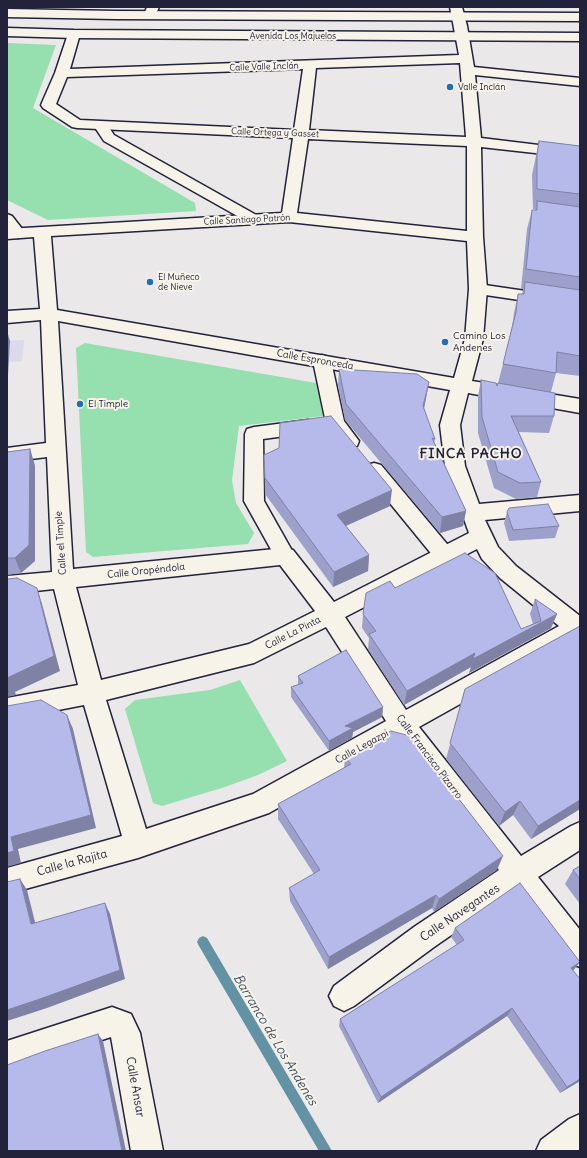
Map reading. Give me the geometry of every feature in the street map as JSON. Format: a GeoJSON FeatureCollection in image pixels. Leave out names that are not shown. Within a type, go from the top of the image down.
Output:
{"type":"FeatureCollection","features":[{"type":"Feature","properties":{"kind":"street","name":"Avenida Los Majuelos"},"geometry":{"type":"LineString","coordinates":[[7,13],[152,11],[457,12],[580,18]]}},
{"type":"Feature","properties":{"kind":"street"},"geometry":{"type":"LineString","coordinates":[[457,12],[463,36],[467,65],[474,142],[475,237],[478,289],[474,339],[450,425],[455,466],[481,537],[490,553],[508,572],[579,628]]}},
{"type":"Feature","properties":{"kind":"street","name":"Avenida Los Majuelos"},"geometry":{"type":"LineString","coordinates":[[7,32],[74,34],[580,37]]}},
{"type":"Feature","properties":{"kind":"street"},"geometry":{"type":"LineString","coordinates":[[62,73],[74,34]]}},
{"type":"Feature","properties":{"kind":"street"},"geometry":{"type":"LineString","coordinates":[[289,217],[302,134],[310,65]]}},
{"type":"Feature","properties":{"kind":"street","name":"Calle Valle Inclán"},"geometry":{"type":"LineString","coordinates":[[62,73],[310,65],[467,65],[580,82]]}},
{"type":"Feature","properties":{"kind":"street","name":"Calle Ortega y Gasset"},"geometry":{"type":"LineString","coordinates":[[62,73],[48,106],[77,124],[474,142],[580,154]]}},
{"type":"Feature","properties":{"kind":"street"},"geometry":{"type":"LineString","coordinates":[[101,126],[108,138],[253,219]]}},
{"type":"Feature","properties":{"kind":"street","name":"Calle Santiago Patrón"},"geometry":{"type":"LineString","coordinates":[[13,233],[289,217],[475,237]]}},
{"type":"Feature","properties":{"kind":"street"},"geometry":{"type":"LineString","coordinates":[[7,219],[13,233]]}},
{"type":"Feature","properties":{"kind":"street","name":"Calle el Timple"},"geometry":{"type":"LineString","coordinates":[[42,231],[49,314],[63,579],[92,693],[138,846]]}},
{"type":"Feature","properties":{"kind":"street"},"geometry":{"type":"LineString","coordinates":[[478,289],[580,304]]}},
{"type":"Feature","properties":{"kind":"street","name":"Calle Espronceda"},"geometry":{"type":"LineString","coordinates":[[7,317],[49,314],[580,406]]}},
{"type":"Feature","properties":{"kind":"street"},"geometry":{"type":"LineString","coordinates":[[322,361],[335,423],[445,556]]}},
{"type":"Feature","properties":{"kind":"street"},"geometry":{"type":"LineString","coordinates":[[285,556],[254,501],[254,434],[335,423]]}},
{"type":"Feature","properties":{"kind":"street"},"geometry":{"type":"LineString","coordinates":[[7,455],[56,449]]}},
{"type":"Feature","properties":{"kind":"street"},"geometry":{"type":"LineString","coordinates":[[473,513],[580,503]]}},
{"type":"Feature","properties":{"kind":"street","name":"Calle La Pinta"},"geometry":{"type":"LineString","coordinates":[[7,709],[92,693],[254,653],[481,537]]}},
{"type":"Feature","properties":{"kind":"street","name":"Calle Oropéndola"},"geometry":{"type":"LineString","coordinates":[[7,585],[285,556]]}},
{"type":"Feature","properties":{"kind":"street","name":"Calle Francisco Pizarro"},"geometry":{"type":"LineString","coordinates":[[285,556],[330,614],[402,724],[580,953]]}},
{"type":"Feature","properties":{"kind":"street","name":"Calle Legazpi"},"geometry":{"type":"LineString","coordinates":[[138,846],[260,804],[402,724],[579,628]]}},
{"type":"Feature","properties":{"kind":"street","name":"Calle Navegantes"},"geometry":{"type":"LineString","coordinates":[[344,996],[424,937],[519,873],[580,835]]}},
{"type":"Feature","properties":{"kind":"street","name":"Calle la Rajita"},"geometry":{"type":"LineString","coordinates":[[7,881],[138,846]]}},
{"type":"Feature","properties":{"kind":"street","name":"Calle Ansar"},"geometry":{"type":"LineString","coordinates":[[7,1056],[112,1022],[121,1024],[125,1032],[147,1151]]}},
{"type":"Feature","properties":{"kind":"street"},"geometry":{"type":"LineString","coordinates":[[552,1151],[580,1130]]}},
{"type":"Feature","properties":{"kind":"shaded area"},"geometry":{"type":"Polygon","coordinates":[[[24,340],[22,361],[9,362],[7,392],[7,341],[24,340]]]}},
{"type":"Feature","properties":{"kind":"green space"},"geometry":{"type":"Polygon","coordinates":[[[7,43],[56,45],[33,108],[195,203],[196,211],[48,220],[7,200],[7,43]]]}},
{"type":"Feature","properties":{"kind":"green space"},"geometry":{"type":"Polygon","coordinates":[[[85,343],[316,383],[323,416],[239,426],[232,480],[236,503],[254,533],[248,544],[93,557],[86,552],[76,348],[85,343]]]}},
{"type":"Feature","properties":{"kind":"green space"},"geometry":{"type":"Polygon","coordinates":[[[240,680],[287,761],[258,775],[225,787],[162,806],[153,803],[125,709],[135,700],[210,690],[240,680]]]}},
{"type":"Feature","properties":{"kind":"building"},"geometry":{"type":"Polygon","coordinates":[[[539,141],[580,146],[580,194],[537,189],[537,155],[539,141]]]}},
{"type":"Feature","properties":{"kind":"building"},"geometry":{"type":"Polygon","coordinates":[[[537,201],[580,207],[580,277],[526,269],[532,210],[537,210],[537,201]]]}},
{"type":"Feature","properties":{"kind":"building"},"geometry":{"type":"Polygon","coordinates":[[[525,282],[580,290],[580,356],[557,352],[556,373],[503,364],[516,312],[518,294],[524,294],[525,282]]]}},
{"type":"Feature","properties":{"kind":"building"},"geometry":{"type":"Polygon","coordinates":[[[339,369],[417,374],[429,382],[423,406],[435,439],[432,438],[466,511],[442,517],[346,404],[339,369]]]}},
{"type":"Feature","properties":{"kind":"building"},"geometry":{"type":"Polygon","coordinates":[[[481,380],[496,383],[497,386],[498,383],[555,393],[554,416],[511,416],[541,482],[520,483],[498,472],[482,417],[481,380]]]}},
{"type":"Feature","properties":{"kind":"building"},"geometry":{"type":"Polygon","coordinates":[[[331,416],[392,490],[337,515],[369,555],[334,572],[265,478],[264,455],[279,448],[280,423],[331,416]]]}},
{"type":"Feature","properties":{"kind":"building"},"geometry":{"type":"Polygon","coordinates":[[[30,449],[29,545],[15,558],[7,558],[7,452],[30,449]]]}},
{"type":"Feature","properties":{"kind":"building"},"geometry":{"type":"Polygon","coordinates":[[[548,504],[559,526],[513,530],[507,512],[509,508],[548,504]]]}},
{"type":"Feature","properties":{"kind":"building"},"geometry":{"type":"Polygon","coordinates":[[[465,553],[495,573],[521,629],[541,621],[535,599],[557,614],[473,659],[475,653],[407,691],[369,634],[376,631],[363,614],[366,593],[390,581],[395,588],[465,553]]]}},
{"type":"Feature","properties":{"kind":"building"},"geometry":{"type":"Polygon","coordinates":[[[17,578],[37,588],[54,656],[7,678],[7,579],[17,578]]]}},
{"type":"Feature","properties":{"kind":"building"},"geometry":{"type":"Polygon","coordinates":[[[580,626],[580,800],[538,826],[520,801],[505,812],[450,743],[465,689],[580,626]]]}},
{"type":"Feature","properties":{"kind":"building"},"geometry":{"type":"Polygon","coordinates":[[[346,650],[383,707],[345,726],[353,728],[329,741],[291,687],[303,683],[298,676],[346,650]]]}},
{"type":"Feature","properties":{"kind":"building"},"geometry":{"type":"Polygon","coordinates":[[[41,700],[67,715],[91,815],[11,837],[14,851],[7,853],[7,706],[41,700]]]}},
{"type":"Feature","properties":{"kind":"building"},"geometry":{"type":"Polygon","coordinates":[[[391,731],[410,736],[503,856],[439,899],[436,895],[329,957],[289,888],[320,870],[278,804],[351,764],[345,757],[391,731]]]}},
{"type":"Feature","properties":{"kind":"building"},"geometry":{"type":"Polygon","coordinates":[[[580,866],[580,879],[573,870],[580,866]]]}},
{"type":"Feature","properties":{"kind":"building"},"geometry":{"type":"Polygon","coordinates":[[[20,879],[31,924],[105,903],[120,970],[7,1010],[7,882],[20,879]]]}},
{"type":"Feature","properties":{"kind":"building"},"geometry":{"type":"Polygon","coordinates":[[[520,883],[580,962],[571,968],[580,979],[580,1079],[567,1087],[512,1008],[381,1097],[340,1019],[464,940],[455,928],[520,883]]]}},
{"type":"Feature","properties":{"kind":"building"},"geometry":{"type":"Polygon","coordinates":[[[98,1034],[122,1151],[7,1151],[7,1065],[98,1034]]]}},
{"type":"Feature","properties":{"kind":"waterway","name":"Barranco de Los Andenes"},"geometry":{"type":"LineString","coordinates":[[203,942],[326,1151]]}},
{"type":"Feature","properties":{"kind":"place","name":"Valle Inclán"},"geometry":{"type":"Point","coordinates":[450,87]}},
{"type":"Feature","properties":{"kind":"place","name":"El Muñeco de Nieve"},"geometry":{"type":"Point","coordinates":[150,282]}},
{"type":"Feature","properties":{"kind":"place","name":"Camino Los Andenes"},"geometry":{"type":"Point","coordinates":[445,342]}},
{"type":"Feature","properties":{"kind":"place","name":"El Timple"},"geometry":{"type":"Point","coordinates":[80,404]}},
{"type":"Feature","properties":{"kind":"district","name":"FINCA PACHO"},"geometry":{"type":"Point","coordinates":[471,454]}}]}
